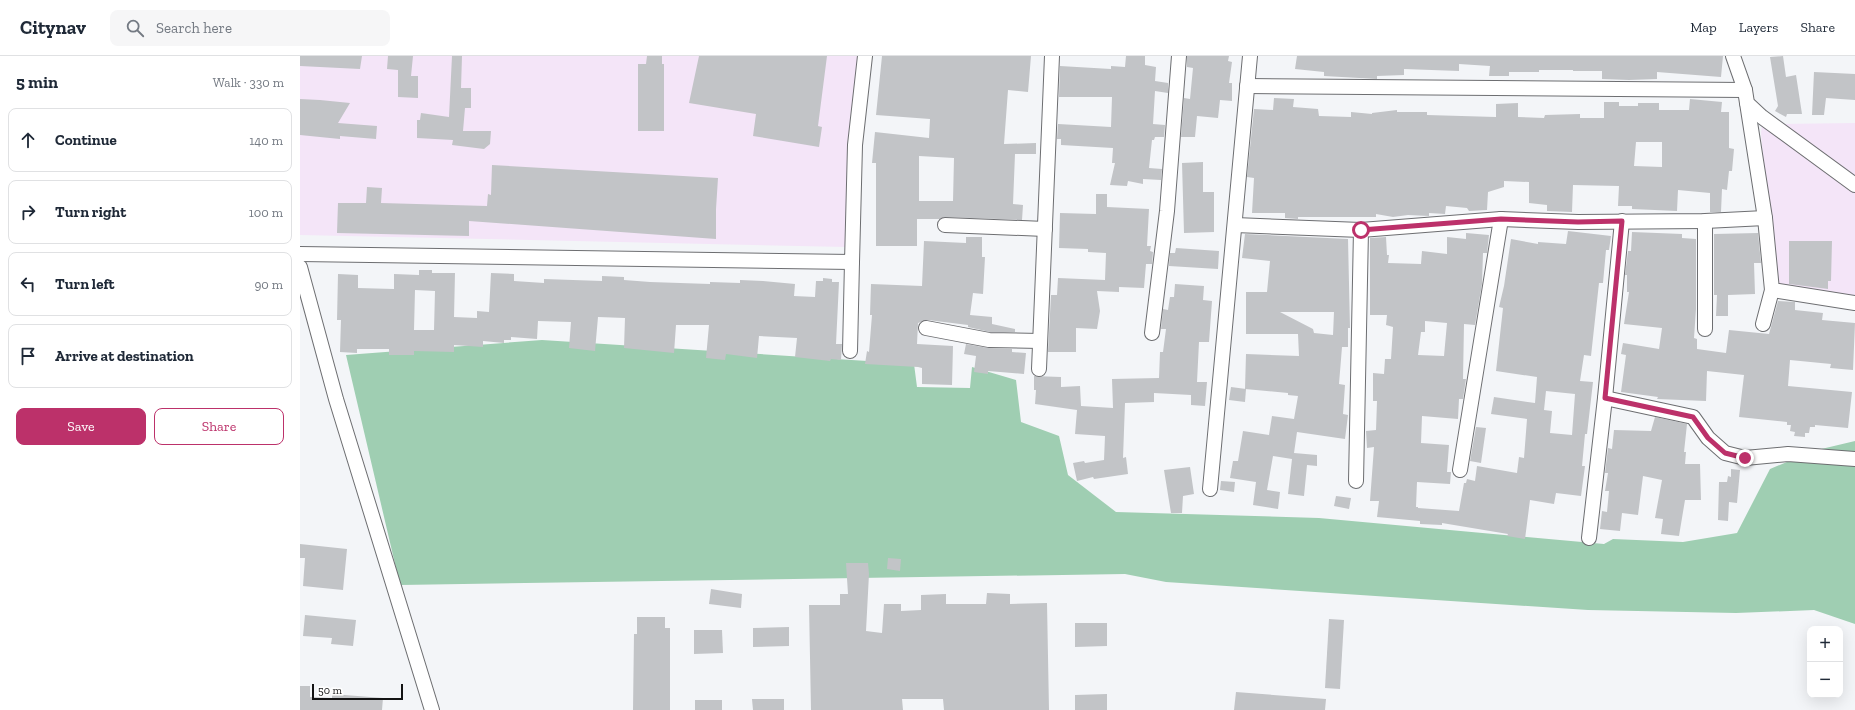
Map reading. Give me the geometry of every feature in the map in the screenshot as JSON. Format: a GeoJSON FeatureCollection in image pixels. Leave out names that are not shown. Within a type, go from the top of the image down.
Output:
{"type":"FeatureCollection","features":[{"type":"Feature","properties":{"kind":"street"},"geometry":{"type":"LineString","coordinates":[[850,351],[855,145],[865,56]]}},
{"type":"Feature","properties":{"kind":"street"},"geometry":{"type":"LineString","coordinates":[[1039,369],[1052,56]]}},
{"type":"Feature","properties":{"kind":"street"},"geometry":{"type":"LineString","coordinates":[[1152,333],[1166,210],[1179,56]]}},
{"type":"Feature","properties":{"kind":"street"},"geometry":{"type":"LineString","coordinates":[[1210,489],[1250,56]]}},
{"type":"Feature","properties":{"kind":"street"},"geometry":{"type":"LineString","coordinates":[[1733,56],[1746,96],[1765,218],[1772,290],[1763,324]]}},
{"type":"Feature","properties":{"kind":"street"},"geometry":{"type":"LineString","coordinates":[[1247,86],[1746,96]]}},
{"type":"Feature","properties":{"kind":"street"},"geometry":{"type":"LineString","coordinates":[[1746,96],[1762,117],[1855,185]]}},
{"type":"Feature","properties":{"kind":"street"},"geometry":{"type":"LineString","coordinates":[[1235,225],[1361,230],[1501,219],[1578,222],[1705,221],[1765,218]]}},
{"type":"Feature","properties":{"kind":"street"},"geometry":{"type":"LineString","coordinates":[[1460,470],[1501,219]]}},
{"type":"Feature","properties":{"kind":"street"},"geometry":{"type":"LineString","coordinates":[[1589,538],[1605,398],[1622,221]]}},
{"type":"Feature","properties":{"kind":"street"},"geometry":{"type":"LineString","coordinates":[[1705,221],[1705,330]]}},
{"type":"Feature","properties":{"kind":"street"},"geometry":{"type":"LineString","coordinates":[[945,224],[1045,229]]}},
{"type":"Feature","properties":{"kind":"street"},"geometry":{"type":"LineString","coordinates":[[1356,482],[1361,230]]}},
{"type":"Feature","properties":{"kind":"street"},"geometry":{"type":"LineString","coordinates":[[300,254],[852,262]]}},
{"type":"Feature","properties":{"kind":"street"},"geometry":{"type":"LineString","coordinates":[[300,267],[336,399],[432,710]]}},
{"type":"Feature","properties":{"kind":"street"},"geometry":{"type":"LineString","coordinates":[[1772,290],[1855,303]]}},
{"type":"Feature","properties":{"kind":"street"},"geometry":{"type":"LineString","coordinates":[[926,328],[989,340],[1040,341]]}},
{"type":"Feature","properties":{"kind":"street"},"geometry":{"type":"LineString","coordinates":[[1605,398],[1693,417],[1708,438],[1725,453],[1745,458],[1788,454],[1855,459]]}},
{"type":"Feature","properties":{"kind":"shaded area"},"geometry":{"type":"Polygon","coordinates":[[[300,56],[863,56],[846,247],[300,235],[300,56]]]}},
{"type":"Feature","properties":{"kind":"shaded area"},"geometry":{"type":"Polygon","coordinates":[[[1763,117],[1776,124],[1855,123],[1855,309],[1774,297],[1761,133],[1763,117]]]}},
{"type":"Feature","properties":{"kind":"green space"},"geometry":{"type":"Polygon","coordinates":[[[542,340],[914,364],[917,387],[970,388],[972,367],[1016,380],[1021,422],[1059,436],[1068,475],[1116,512],[1319,518],[1604,544],[1613,539],[1683,542],[1737,533],[1770,469],[1813,451],[1855,441],[1855,624],[1814,610],[1736,613],[1588,610],[1166,582],[1125,574],[400,585],[346,355],[542,340]]]}},
{"type":"Feature","properties":{"kind":"building"},"geometry":{"type":"Polygon","coordinates":[[[300,56],[362,56],[360,69],[300,66],[300,56]]]}},
{"type":"Feature","properties":{"kind":"building"},"geometry":{"type":"Polygon","coordinates":[[[388,56],[413,56],[411,76],[418,76],[418,98],[398,97],[398,70],[387,69],[388,56]]]}},
{"type":"Feature","properties":{"kind":"building"},"geometry":{"type":"Polygon","coordinates":[[[452,56],[462,56],[461,88],[471,88],[471,108],[465,108],[463,131],[491,131],[490,144],[484,149],[452,145],[453,140],[417,138],[417,120],[420,120],[421,113],[449,117],[452,56]]]}},
{"type":"Feature","properties":{"kind":"building"},"geometry":{"type":"Polygon","coordinates":[[[647,56],[662,56],[662,64],[664,64],[664,131],[638,131],[638,64],[646,64],[647,56]]]}},
{"type":"Feature","properties":{"kind":"building"},"geometry":{"type":"Polygon","coordinates":[[[699,56],[827,56],[818,126],[822,127],[819,147],[753,136],[756,114],[689,103],[699,56]]]}},
{"type":"Feature","properties":{"kind":"building"},"geometry":{"type":"Polygon","coordinates":[[[882,56],[1031,56],[1028,92],[1008,90],[1004,144],[1036,143],[1036,154],[1015,154],[1013,204],[1023,205],[1022,220],[945,217],[940,219],[917,219],[917,246],[876,246],[876,163],[872,163],[875,132],[929,138],[930,119],[876,115],[882,56]],[[919,156],[919,201],[953,201],[954,158],[919,156]]]}},
{"type":"Feature","properties":{"kind":"building"},"geometry":{"type":"Polygon","coordinates":[[[1126,56],[1145,56],[1145,65],[1156,67],[1155,81],[1168,83],[1168,93],[1155,91],[1153,124],[1165,125],[1164,137],[1155,137],[1154,140],[1152,140],[1149,168],[1162,169],[1161,180],[1143,179],[1143,184],[1128,181],[1127,186],[1110,185],[1115,163],[1112,163],[1113,148],[1061,145],[1061,139],[1057,139],[1058,124],[1111,127],[1112,97],[1059,97],[1060,66],[1111,69],[1111,66],[1125,67],[1126,56]]]}},
{"type":"Feature","properties":{"kind":"building"},"geometry":{"type":"Polygon","coordinates":[[[1187,56],[1229,56],[1228,61],[1232,62],[1229,83],[1232,83],[1232,101],[1220,100],[1218,118],[1197,116],[1195,137],[1181,137],[1184,98],[1190,99],[1193,68],[1187,67],[1187,56]]]}},
{"type":"Feature","properties":{"kind":"building"},"geometry":{"type":"Polygon","coordinates":[[[1297,56],[1723,56],[1721,77],[1657,72],[1657,79],[1629,80],[1602,79],[1602,71],[1573,70],[1509,72],[1509,76],[1489,76],[1490,66],[1459,64],[1459,71],[1404,69],[1404,75],[1377,76],[1377,79],[1324,76],[1324,72],[1295,69],[1297,56]]]}},
{"type":"Feature","properties":{"kind":"building"},"geometry":{"type":"Polygon","coordinates":[[[1783,56],[1786,77],[1796,75],[1802,114],[1787,114],[1786,117],[1775,111],[1778,106],[1770,57],[1783,56]]]}},
{"type":"Feature","properties":{"kind":"building"},"geometry":{"type":"Polygon","coordinates":[[[1814,72],[1855,74],[1855,100],[1826,98],[1824,115],[1812,115],[1814,72]]]}},
{"type":"Feature","properties":{"kind":"building"},"geometry":{"type":"Polygon","coordinates":[[[1274,98],[1294,99],[1293,107],[1318,109],[1319,116],[1351,117],[1351,112],[1372,114],[1397,110],[1397,112],[1427,112],[1427,115],[1496,117],[1496,104],[1518,103],[1518,117],[1544,118],[1545,115],[1580,114],[1580,118],[1604,118],[1604,102],[1619,102],[1619,106],[1638,106],[1638,103],[1659,103],[1659,110],[1689,110],[1690,99],[1722,102],[1721,112],[1729,112],[1729,148],[1734,149],[1732,171],[1729,171],[1727,190],[1722,189],[1721,212],[1710,212],[1710,193],[1678,190],[1677,211],[1632,209],[1632,206],[1618,206],[1619,186],[1573,185],[1572,212],[1547,211],[1547,205],[1529,203],[1529,182],[1504,181],[1504,187],[1488,192],[1487,210],[1469,211],[1467,208],[1446,206],[1445,214],[1429,213],[1429,216],[1408,215],[1393,217],[1376,214],[1376,217],[1285,218],[1285,213],[1252,213],[1254,178],[1247,177],[1254,109],[1273,110],[1274,98]],[[1636,142],[1634,166],[1662,167],[1662,142],[1636,142]]]}},
{"type":"Feature","properties":{"kind":"building"},"geometry":{"type":"Polygon","coordinates":[[[300,99],[350,103],[338,123],[377,126],[376,139],[340,136],[340,139],[300,135],[300,99]]]}},
{"type":"Feature","properties":{"kind":"building"},"geometry":{"type":"Polygon","coordinates":[[[1203,162],[1203,192],[1214,192],[1214,232],[1184,233],[1182,163],[1203,162]]]}},
{"type":"Feature","properties":{"kind":"building"},"geometry":{"type":"Polygon","coordinates":[[[492,165],[718,178],[716,239],[469,221],[469,236],[337,233],[338,203],[366,203],[367,187],[382,188],[381,203],[487,206],[488,194],[491,195],[492,165]]]}},
{"type":"Feature","properties":{"kind":"building"},"geometry":{"type":"Polygon","coordinates":[[[1096,194],[1107,194],[1107,207],[1149,209],[1147,246],[1151,246],[1150,251],[1153,252],[1152,264],[1146,264],[1144,288],[1119,287],[1119,292],[1097,291],[1100,311],[1097,329],[1076,328],[1076,352],[1048,352],[1051,295],[1057,295],[1058,278],[1105,280],[1106,253],[1088,252],[1088,249],[1059,248],[1060,213],[1096,214],[1096,194]]]}},
{"type":"Feature","properties":{"kind":"building"},"geometry":{"type":"Polygon","coordinates":[[[1568,231],[1611,236],[1609,250],[1606,250],[1603,283],[1599,283],[1591,356],[1584,355],[1580,381],[1593,382],[1587,434],[1585,434],[1582,466],[1585,466],[1581,496],[1556,493],[1554,504],[1530,500],[1525,539],[1507,536],[1508,534],[1442,523],[1442,525],[1420,524],[1420,521],[1377,517],[1379,501],[1370,501],[1374,447],[1367,448],[1366,431],[1376,430],[1377,401],[1373,401],[1373,373],[1384,374],[1385,359],[1391,359],[1393,327],[1386,325],[1387,315],[1370,315],[1370,238],[1386,237],[1387,255],[1389,255],[1388,263],[1421,264],[1422,251],[1447,254],[1447,237],[1466,239],[1466,233],[1489,235],[1487,253],[1483,253],[1482,284],[1475,325],[1464,324],[1463,379],[1466,379],[1463,399],[1459,399],[1458,419],[1422,416],[1421,443],[1449,445],[1447,472],[1451,472],[1450,484],[1417,482],[1416,507],[1459,511],[1464,483],[1466,483],[1467,479],[1475,481],[1477,466],[1517,473],[1519,457],[1524,458],[1527,419],[1491,414],[1494,397],[1535,403],[1537,377],[1496,371],[1503,308],[1499,307],[1504,286],[1511,239],[1538,244],[1538,242],[1566,244],[1568,231]],[[1425,321],[1425,332],[1421,332],[1418,355],[1444,356],[1447,323],[1425,321]],[[1546,391],[1544,410],[1552,411],[1550,433],[1572,435],[1575,394],[1546,391]]]}},
{"type":"Feature","properties":{"kind":"building"},"geometry":{"type":"Polygon","coordinates":[[[1632,232],[1682,234],[1682,238],[1696,239],[1696,309],[1694,338],[1697,339],[1697,349],[1726,353],[1729,330],[1769,334],[1778,301],[1795,302],[1795,310],[1823,313],[1822,320],[1855,323],[1853,370],[1830,368],[1831,364],[1790,360],[1788,386],[1852,392],[1848,428],[1815,425],[1815,427],[1810,427],[1809,433],[1805,433],[1805,437],[1794,436],[1795,432],[1790,431],[1791,425],[1787,425],[1787,422],[1739,417],[1744,375],[1707,371],[1706,401],[1657,399],[1658,397],[1621,392],[1626,355],[1621,354],[1623,343],[1659,349],[1662,328],[1624,324],[1629,292],[1627,292],[1627,275],[1625,275],[1628,251],[1631,251],[1632,232]]]}},
{"type":"Feature","properties":{"kind":"building"},"geometry":{"type":"Polygon","coordinates":[[[1758,233],[1761,263],[1754,263],[1755,294],[1728,295],[1728,316],[1716,316],[1717,295],[1714,295],[1714,234],[1758,233]]]}},
{"type":"Feature","properties":{"kind":"building"},"geometry":{"type":"Polygon","coordinates":[[[1245,234],[1348,239],[1350,328],[1348,328],[1348,347],[1342,347],[1339,384],[1345,385],[1343,414],[1348,415],[1345,439],[1297,432],[1294,453],[1317,455],[1317,466],[1307,465],[1304,496],[1288,494],[1292,459],[1273,456],[1267,490],[1280,492],[1278,509],[1253,505],[1256,482],[1230,478],[1233,461],[1238,461],[1243,431],[1269,435],[1272,416],[1294,419],[1298,396],[1288,395],[1288,393],[1245,389],[1246,354],[1299,356],[1298,334],[1246,334],[1246,292],[1267,292],[1270,261],[1242,258],[1245,234]],[[1280,312],[1313,329],[1314,333],[1333,335],[1334,312],[1280,312]]]}},
{"type":"Feature","properties":{"kind":"building"},"geometry":{"type":"Polygon","coordinates":[[[966,237],[982,237],[982,257],[985,257],[983,294],[973,293],[970,315],[992,317],[992,324],[1015,329],[1015,332],[990,332],[968,327],[968,325],[928,320],[918,323],[917,344],[953,346],[952,385],[922,384],[922,368],[918,367],[865,364],[867,351],[869,352],[872,315],[870,315],[871,284],[922,286],[924,241],[966,243],[966,237]]]}},
{"type":"Feature","properties":{"kind":"building"},"geometry":{"type":"Polygon","coordinates":[[[1789,241],[1832,241],[1831,281],[1828,281],[1828,289],[1789,284],[1789,241]]]}},
{"type":"Feature","properties":{"kind":"building"},"geometry":{"type":"Polygon","coordinates":[[[1176,248],[1219,251],[1218,269],[1169,266],[1170,253],[1175,253],[1176,248]]]}},
{"type":"Feature","properties":{"kind":"building"},"geometry":{"type":"Polygon","coordinates":[[[419,270],[432,270],[432,273],[455,273],[454,317],[477,318],[477,311],[489,312],[491,273],[514,274],[514,281],[544,283],[544,279],[602,281],[602,276],[624,277],[624,280],[650,282],[710,284],[710,282],[740,283],[740,280],[763,281],[795,284],[794,296],[815,297],[816,281],[823,281],[823,278],[832,279],[832,282],[839,282],[836,344],[842,344],[841,360],[831,359],[830,361],[795,357],[797,338],[759,336],[757,358],[726,354],[725,360],[706,358],[709,325],[676,325],[674,353],[624,348],[625,318],[598,317],[595,351],[569,348],[571,322],[538,321],[537,339],[511,337],[511,340],[504,340],[504,343],[483,341],[483,347],[454,345],[454,352],[414,351],[414,355],[389,355],[389,349],[357,349],[357,353],[340,352],[341,320],[337,320],[338,274],[358,275],[358,288],[394,289],[394,274],[419,275],[419,270]],[[415,290],[414,330],[434,330],[435,291],[415,290]]]}},
{"type":"Feature","properties":{"kind":"building"},"geometry":{"type":"Polygon","coordinates":[[[1175,284],[1204,286],[1203,300],[1212,301],[1209,342],[1199,342],[1197,382],[1207,382],[1205,406],[1191,405],[1191,395],[1154,393],[1154,402],[1125,403],[1123,458],[1126,457],[1128,474],[1094,479],[1093,477],[1077,481],[1073,463],[1104,460],[1105,436],[1075,434],[1077,410],[1035,404],[1036,390],[1034,390],[1034,376],[1061,377],[1061,387],[1080,386],[1081,406],[1113,408],[1112,379],[1159,378],[1160,352],[1163,352],[1166,329],[1161,329],[1163,309],[1168,310],[1170,297],[1174,297],[1175,284]]]}},
{"type":"Feature","properties":{"kind":"building"},"geometry":{"type":"Polygon","coordinates":[[[966,344],[988,348],[1012,349],[1012,352],[1026,353],[1024,374],[988,371],[988,374],[974,372],[976,356],[964,354],[966,344]]]}},
{"type":"Feature","properties":{"kind":"building"},"geometry":{"type":"Polygon","coordinates":[[[1231,387],[1246,389],[1245,402],[1229,400],[1231,387]]]}},
{"type":"Feature","properties":{"kind":"building"},"geometry":{"type":"Polygon","coordinates":[[[1655,417],[1687,424],[1684,452],[1686,452],[1685,464],[1700,464],[1701,500],[1685,500],[1679,536],[1661,534],[1663,519],[1655,518],[1662,480],[1643,476],[1638,515],[1622,513],[1620,531],[1600,529],[1602,511],[1607,512],[1609,491],[1605,491],[1608,473],[1605,473],[1608,448],[1612,449],[1614,430],[1651,431],[1655,417]]]}},
{"type":"Feature","properties":{"kind":"building"},"geometry":{"type":"Polygon","coordinates":[[[1476,427],[1486,428],[1481,463],[1470,461],[1476,427]]]}},
{"type":"Feature","properties":{"kind":"building"},"geometry":{"type":"Polygon","coordinates":[[[1190,467],[1194,494],[1183,496],[1182,513],[1171,513],[1164,470],[1190,467]]]}},
{"type":"Feature","properties":{"kind":"building"},"geometry":{"type":"Polygon","coordinates":[[[1731,469],[1740,470],[1737,503],[1729,502],[1728,521],[1718,520],[1719,482],[1727,482],[1728,476],[1731,477],[1731,469]]]}},
{"type":"Feature","properties":{"kind":"building"},"geometry":{"type":"Polygon","coordinates":[[[1221,481],[1235,482],[1234,492],[1220,490],[1221,481]]]}},
{"type":"Feature","properties":{"kind":"building"},"geometry":{"type":"Polygon","coordinates":[[[1336,496],[1351,498],[1349,509],[1334,506],[1336,496]]]}},
{"type":"Feature","properties":{"kind":"building"},"geometry":{"type":"Polygon","coordinates":[[[300,544],[347,549],[343,590],[303,586],[305,558],[300,558],[300,544]]]}},
{"type":"Feature","properties":{"kind":"building"},"geometry":{"type":"Polygon","coordinates":[[[888,558],[901,559],[900,571],[887,569],[888,558]]]}},
{"type":"Feature","properties":{"kind":"building"},"geometry":{"type":"Polygon","coordinates":[[[846,563],[868,563],[869,574],[866,631],[882,633],[884,604],[901,604],[901,611],[921,610],[921,595],[946,594],[946,604],[986,604],[987,593],[1010,594],[1010,604],[1047,603],[1049,710],[944,710],[943,699],[902,699],[903,710],[811,710],[809,605],[840,605],[840,594],[848,594],[846,563]]]}},
{"type":"Feature","properties":{"kind":"building"},"geometry":{"type":"Polygon","coordinates":[[[711,589],[742,594],[741,608],[709,604],[711,589]]]}},
{"type":"Feature","properties":{"kind":"building"},"geometry":{"type":"Polygon","coordinates":[[[305,615],[356,620],[353,646],[331,644],[332,638],[303,636],[305,615]]]}},
{"type":"Feature","properties":{"kind":"building"},"geometry":{"type":"Polygon","coordinates":[[[637,617],[665,617],[665,628],[670,628],[670,710],[633,710],[634,634],[637,634],[637,617]]]}},
{"type":"Feature","properties":{"kind":"building"},"geometry":{"type":"Polygon","coordinates":[[[1329,619],[1344,620],[1340,689],[1325,688],[1329,619]]]}},
{"type":"Feature","properties":{"kind":"building"},"geometry":{"type":"Polygon","coordinates":[[[1075,623],[1107,623],[1107,646],[1075,647],[1075,623]]]}},
{"type":"Feature","properties":{"kind":"building"},"geometry":{"type":"Polygon","coordinates":[[[789,627],[789,646],[753,647],[753,628],[789,627]]]}},
{"type":"Feature","properties":{"kind":"building"},"geometry":{"type":"Polygon","coordinates":[[[694,630],[722,630],[723,653],[694,654],[694,630]]]}},
{"type":"Feature","properties":{"kind":"building"},"geometry":{"type":"Polygon","coordinates":[[[300,686],[310,686],[310,697],[332,698],[332,694],[383,698],[382,710],[300,710],[300,686]]]}},
{"type":"Feature","properties":{"kind":"building"},"geometry":{"type":"Polygon","coordinates":[[[1236,692],[1326,699],[1325,710],[1234,710],[1236,692]]]}},
{"type":"Feature","properties":{"kind":"building"},"geometry":{"type":"Polygon","coordinates":[[[1107,694],[1107,710],[1075,710],[1075,695],[1107,694]]]}},
{"type":"Feature","properties":{"kind":"building"},"geometry":{"type":"Polygon","coordinates":[[[752,699],[784,699],[784,710],[753,710],[752,699]]]}},
{"type":"Feature","properties":{"kind":"building"},"geometry":{"type":"Polygon","coordinates":[[[695,700],[722,700],[722,710],[695,710],[695,700]]]}},
{"type":"Feature","properties":{"kind":"route"},"geometry":{"type":"LineString","coordinates":[[1361,230],[1501,219],[1578,222],[1622,221],[1605,398],[1693,417],[1708,438],[1725,453],[1745,458]]}}]}
